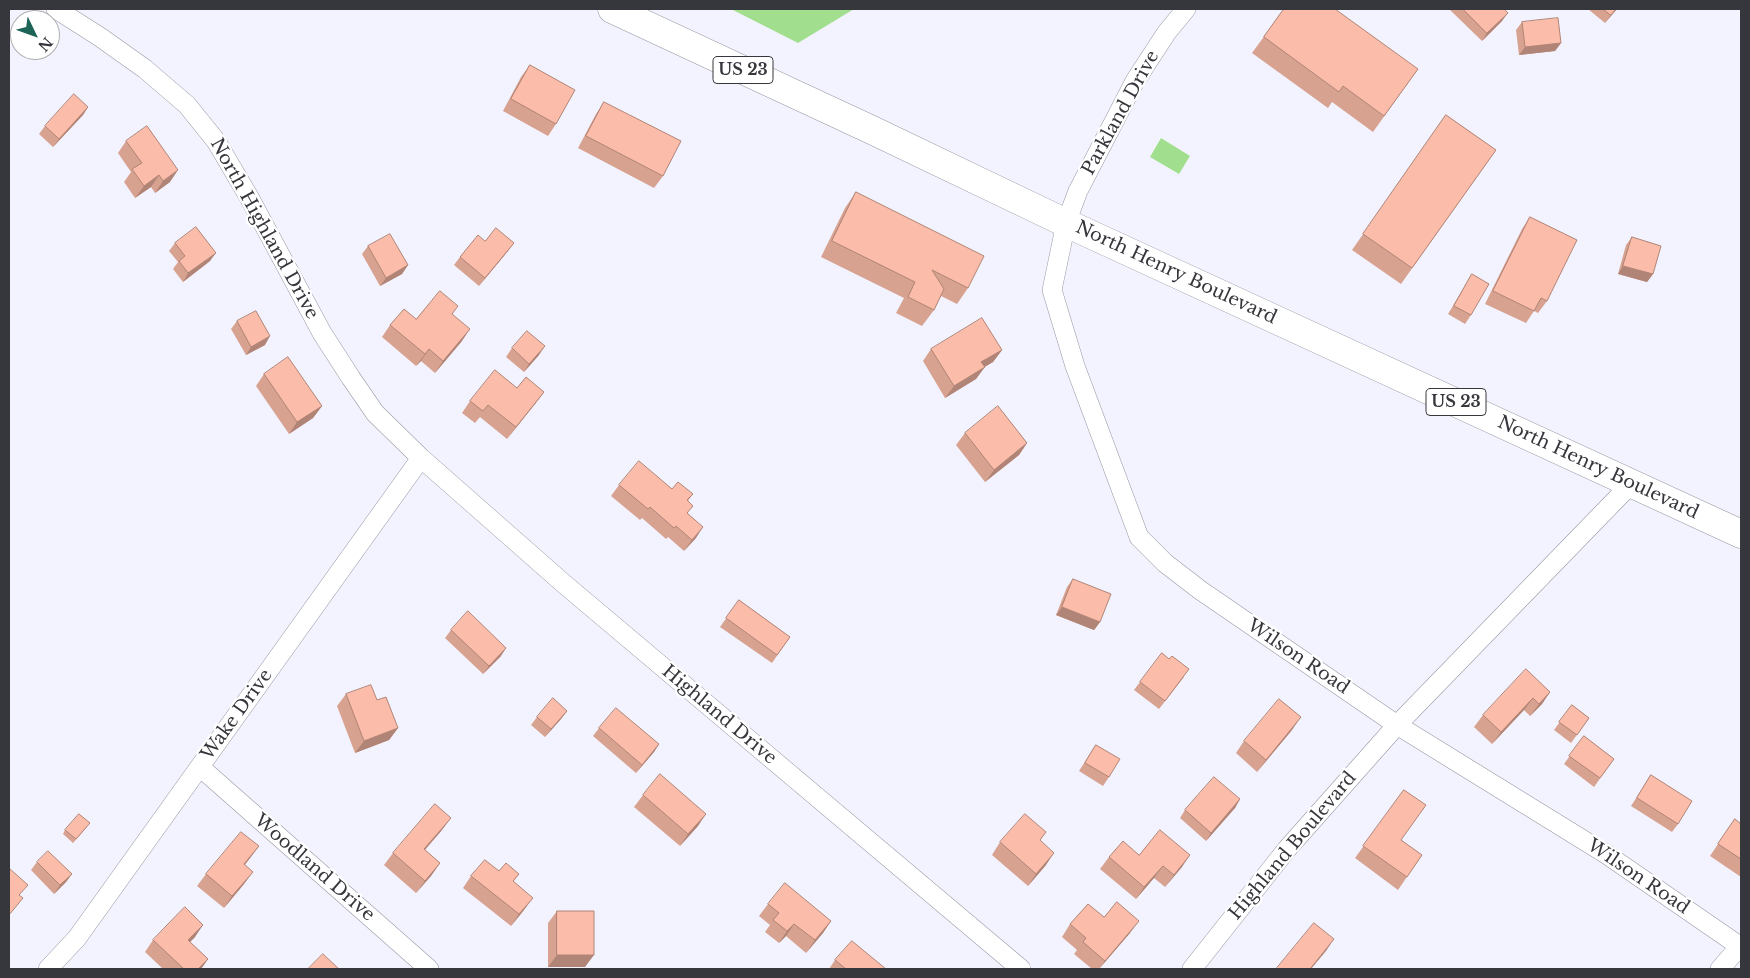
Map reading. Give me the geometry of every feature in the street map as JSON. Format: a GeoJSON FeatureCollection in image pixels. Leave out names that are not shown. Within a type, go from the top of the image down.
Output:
{"type":"FeatureCollection","features":[{"type":"Feature","properties":{"kind":"main road","name":"North Henry Boulevard"},"geometry":{"type":"LineString","coordinates":[[612,9],[874,130],[1066,222],[1741,534]]}},
{"type":"Feature","properties":{"kind":"street","name":"North Highland Drive"},"geometry":{"type":"LineString","coordinates":[[56,9],[146,69],[187,105],[216,141],[249,197],[322,333],[351,378],[375,413],[421,458]]}},
{"type":"Feature","properties":{"kind":"street","name":"Parkland Drive"},"geometry":{"type":"LineString","coordinates":[[1066,222],[1078,191],[1130,89],[1163,39],[1186,9]]}},
{"type":"Feature","properties":{"kind":"street","name":"Wilson Road"},"geometry":{"type":"LineString","coordinates":[[1066,222],[1052,290],[1075,366],[1139,537],[1165,563],[1200,590],[1397,725],[1606,854],[1740,946]]}},
{"type":"Feature","properties":{"kind":"street","name":"Wake Drive"},"geometry":{"type":"LineString","coordinates":[[48,969],[77,938],[421,458]]}},
{"type":"Feature","properties":{"kind":"street","name":"Highland Drive"},"geometry":{"type":"LineString","coordinates":[[421,458],[563,584],[1021,969]]}},
{"type":"Feature","properties":{"kind":"street","name":"Highland Boulevard"},"geometry":{"type":"LineString","coordinates":[[1192,969],[1287,849],[1397,725],[1632,483]]}},
{"type":"Feature","properties":{"kind":"street","name":"Woodland Drive"},"geometry":{"type":"LineString","coordinates":[[200,767],[429,969]]}},
{"type":"Feature","properties":{"kind":"street"},"geometry":{"type":"LineString","coordinates":[[1720,969],[1740,946]]}},
{"type":"Feature","properties":{"kind":"green space"},"geometry":{"type":"Polygon","coordinates":[[[731,9],[854,9],[798,43],[731,9]]]}},
{"type":"Feature","properties":{"kind":"green space"},"geometry":{"type":"Polygon","coordinates":[[[1161,138],[1190,156],[1179,174],[1150,157],[1161,138]]]}},
{"type":"Feature","properties":{"kind":"building"},"geometry":{"type":"Polygon","coordinates":[[[1284,9],[1335,9],[1418,69],[1384,116],[1343,86],[1339,92],[1264,37],[1284,9]]]}},
{"type":"Feature","properties":{"kind":"building"},"geometry":{"type":"Polygon","coordinates":[[[1463,9],[1504,9],[1508,13],[1487,33],[1463,9]]]}},
{"type":"Feature","properties":{"kind":"building"},"geometry":{"type":"Polygon","coordinates":[[[1603,9],[1616,9],[1611,15],[1603,9]]]}},
{"type":"Feature","properties":{"kind":"building"},"geometry":{"type":"Polygon","coordinates":[[[1558,18],[1561,43],[1525,47],[1522,22],[1558,18]]]}},
{"type":"Feature","properties":{"kind":"building"},"geometry":{"type":"Polygon","coordinates":[[[530,65],[575,90],[556,124],[511,99],[530,65]]]}},
{"type":"Feature","properties":{"kind":"building"},"geometry":{"type":"Polygon","coordinates":[[[74,94],[88,107],[59,139],[45,126],[74,94]]]}},
{"type":"Feature","properties":{"kind":"building"},"geometry":{"type":"Polygon","coordinates":[[[604,102],[681,141],[663,176],[586,136],[604,102]]]}},
{"type":"Feature","properties":{"kind":"building"},"geometry":{"type":"Polygon","coordinates":[[[1446,115],[1496,150],[1412,268],[1363,234],[1446,115]]]}},
{"type":"Feature","properties":{"kind":"building"},"geometry":{"type":"Polygon","coordinates":[[[147,126],[178,170],[163,181],[159,175],[144,186],[132,169],[142,163],[126,141],[147,126]]]}},
{"type":"Feature","properties":{"kind":"building"},"geometry":{"type":"Polygon","coordinates":[[[856,192],[984,256],[968,288],[932,270],[944,289],[934,310],[908,297],[915,282],[832,241],[856,192]]]}},
{"type":"Feature","properties":{"kind":"building"},"geometry":{"type":"Polygon","coordinates":[[[1530,217],[1577,240],[1547,301],[1541,298],[1534,311],[1493,291],[1530,217]]]}},
{"type":"Feature","properties":{"kind":"building"},"geometry":{"type":"Polygon","coordinates":[[[196,227],[216,253],[188,273],[179,261],[185,256],[175,243],[196,227]]]}},
{"type":"Feature","properties":{"kind":"building"},"geometry":{"type":"Polygon","coordinates":[[[496,228],[514,243],[485,278],[460,257],[478,235],[485,241],[496,228]]]}},
{"type":"Feature","properties":{"kind":"building"},"geometry":{"type":"Polygon","coordinates":[[[390,234],[408,265],[386,278],[368,246],[390,234]]]}},
{"type":"Feature","properties":{"kind":"building"},"geometry":{"type":"Polygon","coordinates":[[[1632,237],[1661,246],[1653,274],[1623,266],[1632,237]]]}},
{"type":"Feature","properties":{"kind":"building"},"geometry":{"type":"Polygon","coordinates":[[[1472,274],[1489,284],[1471,315],[1454,306],[1472,274]]]}},
{"type":"Feature","properties":{"kind":"building"},"geometry":{"type":"Polygon","coordinates":[[[440,291],[458,306],[452,314],[470,329],[443,361],[429,349],[425,354],[390,325],[404,309],[416,319],[440,291]]]}},
{"type":"Feature","properties":{"kind":"building"},"geometry":{"type":"Polygon","coordinates":[[[256,311],[270,336],[251,347],[237,321],[256,311]]]}},
{"type":"Feature","properties":{"kind":"building"},"geometry":{"type":"Polygon","coordinates":[[[982,318],[1002,350],[981,362],[985,367],[954,386],[931,349],[982,318]]]}},
{"type":"Feature","properties":{"kind":"building"},"geometry":{"type":"Polygon","coordinates":[[[527,331],[545,346],[529,364],[512,348],[527,331]]]}},
{"type":"Feature","properties":{"kind":"building"},"geometry":{"type":"Polygon","coordinates":[[[288,357],[322,406],[297,422],[264,374],[288,357]]]}},
{"type":"Feature","properties":{"kind":"building"},"geometry":{"type":"Polygon","coordinates":[[[495,370],[517,388],[526,377],[544,392],[516,427],[488,405],[483,411],[470,401],[495,370]]]}},
{"type":"Feature","properties":{"kind":"building"},"geometry":{"type":"Polygon","coordinates":[[[998,406],[1027,443],[994,470],[965,433],[998,406]]]}},
{"type":"Feature","properties":{"kind":"building"},"geometry":{"type":"Polygon","coordinates":[[[639,461],[672,489],[678,482],[693,494],[687,500],[693,506],[687,513],[703,527],[692,540],[676,526],[674,528],[650,507],[648,509],[619,485],[639,461]]]}},
{"type":"Feature","properties":{"kind":"building"},"geometry":{"type":"Polygon","coordinates":[[[1073,579],[1111,594],[1100,622],[1062,607],[1073,579]]]}},
{"type":"Feature","properties":{"kind":"building"},"geometry":{"type":"Polygon","coordinates":[[[739,600],[790,637],[777,655],[726,618],[739,600]]]}},
{"type":"Feature","properties":{"kind":"building"},"geometry":{"type":"Polygon","coordinates":[[[468,611],[506,648],[489,666],[451,630],[468,611]]]}},
{"type":"Feature","properties":{"kind":"building"},"geometry":{"type":"Polygon","coordinates":[[[1162,653],[1169,659],[1172,656],[1189,669],[1165,701],[1140,682],[1162,653]]]}},
{"type":"Feature","properties":{"kind":"building"},"geometry":{"type":"Polygon","coordinates":[[[1526,669],[1550,692],[1539,704],[1533,698],[1501,732],[1483,715],[1526,669]]]}},
{"type":"Feature","properties":{"kind":"building"},"geometry":{"type":"Polygon","coordinates":[[[371,685],[377,700],[386,697],[398,728],[364,741],[346,694],[371,685]]]}},
{"type":"Feature","properties":{"kind":"building"},"geometry":{"type":"Polygon","coordinates":[[[553,698],[567,711],[551,729],[537,717],[553,698]]]}},
{"type":"Feature","properties":{"kind":"building"},"geometry":{"type":"Polygon","coordinates":[[[1279,699],[1301,717],[1266,760],[1244,741],[1279,699]]]}},
{"type":"Feature","properties":{"kind":"building"},"geometry":{"type":"Polygon","coordinates":[[[1572,705],[1589,718],[1577,735],[1559,722],[1572,705]]]}},
{"type":"Feature","properties":{"kind":"building"},"geometry":{"type":"Polygon","coordinates":[[[616,708],[659,744],[642,765],[599,728],[616,708]]]}},
{"type":"Feature","properties":{"kind":"building"},"geometry":{"type":"Polygon","coordinates":[[[1584,736],[1614,759],[1600,778],[1569,756],[1584,736]]]}},
{"type":"Feature","properties":{"kind":"building"},"geometry":{"type":"Polygon","coordinates":[[[1096,745],[1120,759],[1109,777],[1085,763],[1096,745]]]}},
{"type":"Feature","properties":{"kind":"building"},"geometry":{"type":"Polygon","coordinates":[[[660,774],[706,814],[688,834],[643,795],[660,774]]]}},
{"type":"Feature","properties":{"kind":"building"},"geometry":{"type":"Polygon","coordinates":[[[1651,775],[1692,801],[1678,824],[1637,798],[1651,775]]]}},
{"type":"Feature","properties":{"kind":"building"},"geometry":{"type":"Polygon","coordinates":[[[1214,777],[1240,799],[1211,833],[1185,810],[1214,777]]]}},
{"type":"Feature","properties":{"kind":"building"},"geometry":{"type":"Polygon","coordinates":[[[1404,790],[1426,805],[1401,840],[1422,855],[1407,877],[1363,846],[1404,790]]]}},
{"type":"Feature","properties":{"kind":"building"},"geometry":{"type":"Polygon","coordinates":[[[435,804],[451,818],[424,849],[440,863],[425,881],[393,853],[435,804]]]}},
{"type":"Feature","properties":{"kind":"building"},"geometry":{"type":"Polygon","coordinates":[[[79,814],[90,823],[76,839],[65,830],[79,814]]]}},
{"type":"Feature","properties":{"kind":"building"},"geometry":{"type":"Polygon","coordinates":[[[1025,814],[1046,832],[1040,840],[1054,853],[1036,874],[1000,842],[1025,814]]]}},
{"type":"Feature","properties":{"kind":"building"},"geometry":{"type":"Polygon","coordinates":[[[1735,819],[1741,824],[1741,859],[1718,844],[1735,819]]]}},
{"type":"Feature","properties":{"kind":"building"},"geometry":{"type":"Polygon","coordinates":[[[1160,830],[1190,855],[1174,875],[1163,866],[1144,887],[1109,857],[1123,841],[1139,855],[1160,830]]]}},
{"type":"Feature","properties":{"kind":"building"},"geometry":{"type":"Polygon","coordinates":[[[241,832],[259,846],[244,864],[253,872],[232,896],[206,874],[241,832]]]}},
{"type":"Feature","properties":{"kind":"building"},"geometry":{"type":"Polygon","coordinates":[[[48,851],[72,874],[60,885],[37,862],[48,851]]]}},
{"type":"Feature","properties":{"kind":"building"},"geometry":{"type":"Polygon","coordinates":[[[485,860],[499,871],[506,863],[519,874],[513,881],[533,898],[519,914],[471,876],[485,860]]]}},
{"type":"Feature","properties":{"kind":"building"},"geometry":{"type":"Polygon","coordinates":[[[9,870],[28,885],[19,895],[23,898],[9,915],[9,870]]]}},
{"type":"Feature","properties":{"kind":"building"},"geometry":{"type":"Polygon","coordinates":[[[785,883],[831,921],[815,940],[794,924],[787,931],[773,920],[779,913],[768,904],[785,883]]]}},
{"type":"Feature","properties":{"kind":"building"},"geometry":{"type":"Polygon","coordinates":[[[1117,902],[1139,921],[1105,961],[1083,942],[1086,938],[1070,924],[1088,904],[1104,917],[1117,902]]]}},
{"type":"Feature","properties":{"kind":"building"},"geometry":{"type":"Polygon","coordinates":[[[185,907],[203,925],[188,940],[208,959],[198,969],[184,969],[153,940],[185,907]]]}},
{"type":"Feature","properties":{"kind":"building"},"geometry":{"type":"Polygon","coordinates":[[[557,911],[594,911],[594,955],[557,955],[557,911]]]}},
{"type":"Feature","properties":{"kind":"building"},"geometry":{"type":"Polygon","coordinates":[[[1314,923],[1334,939],[1310,969],[1278,969],[1277,968],[1314,923]]]}},
{"type":"Feature","properties":{"kind":"building"},"geometry":{"type":"Polygon","coordinates":[[[852,941],[886,969],[846,969],[835,960],[852,941]]]}},
{"type":"Feature","properties":{"kind":"building"},"geometry":{"type":"Polygon","coordinates":[[[323,954],[339,969],[308,969],[323,954]]]}}]}
